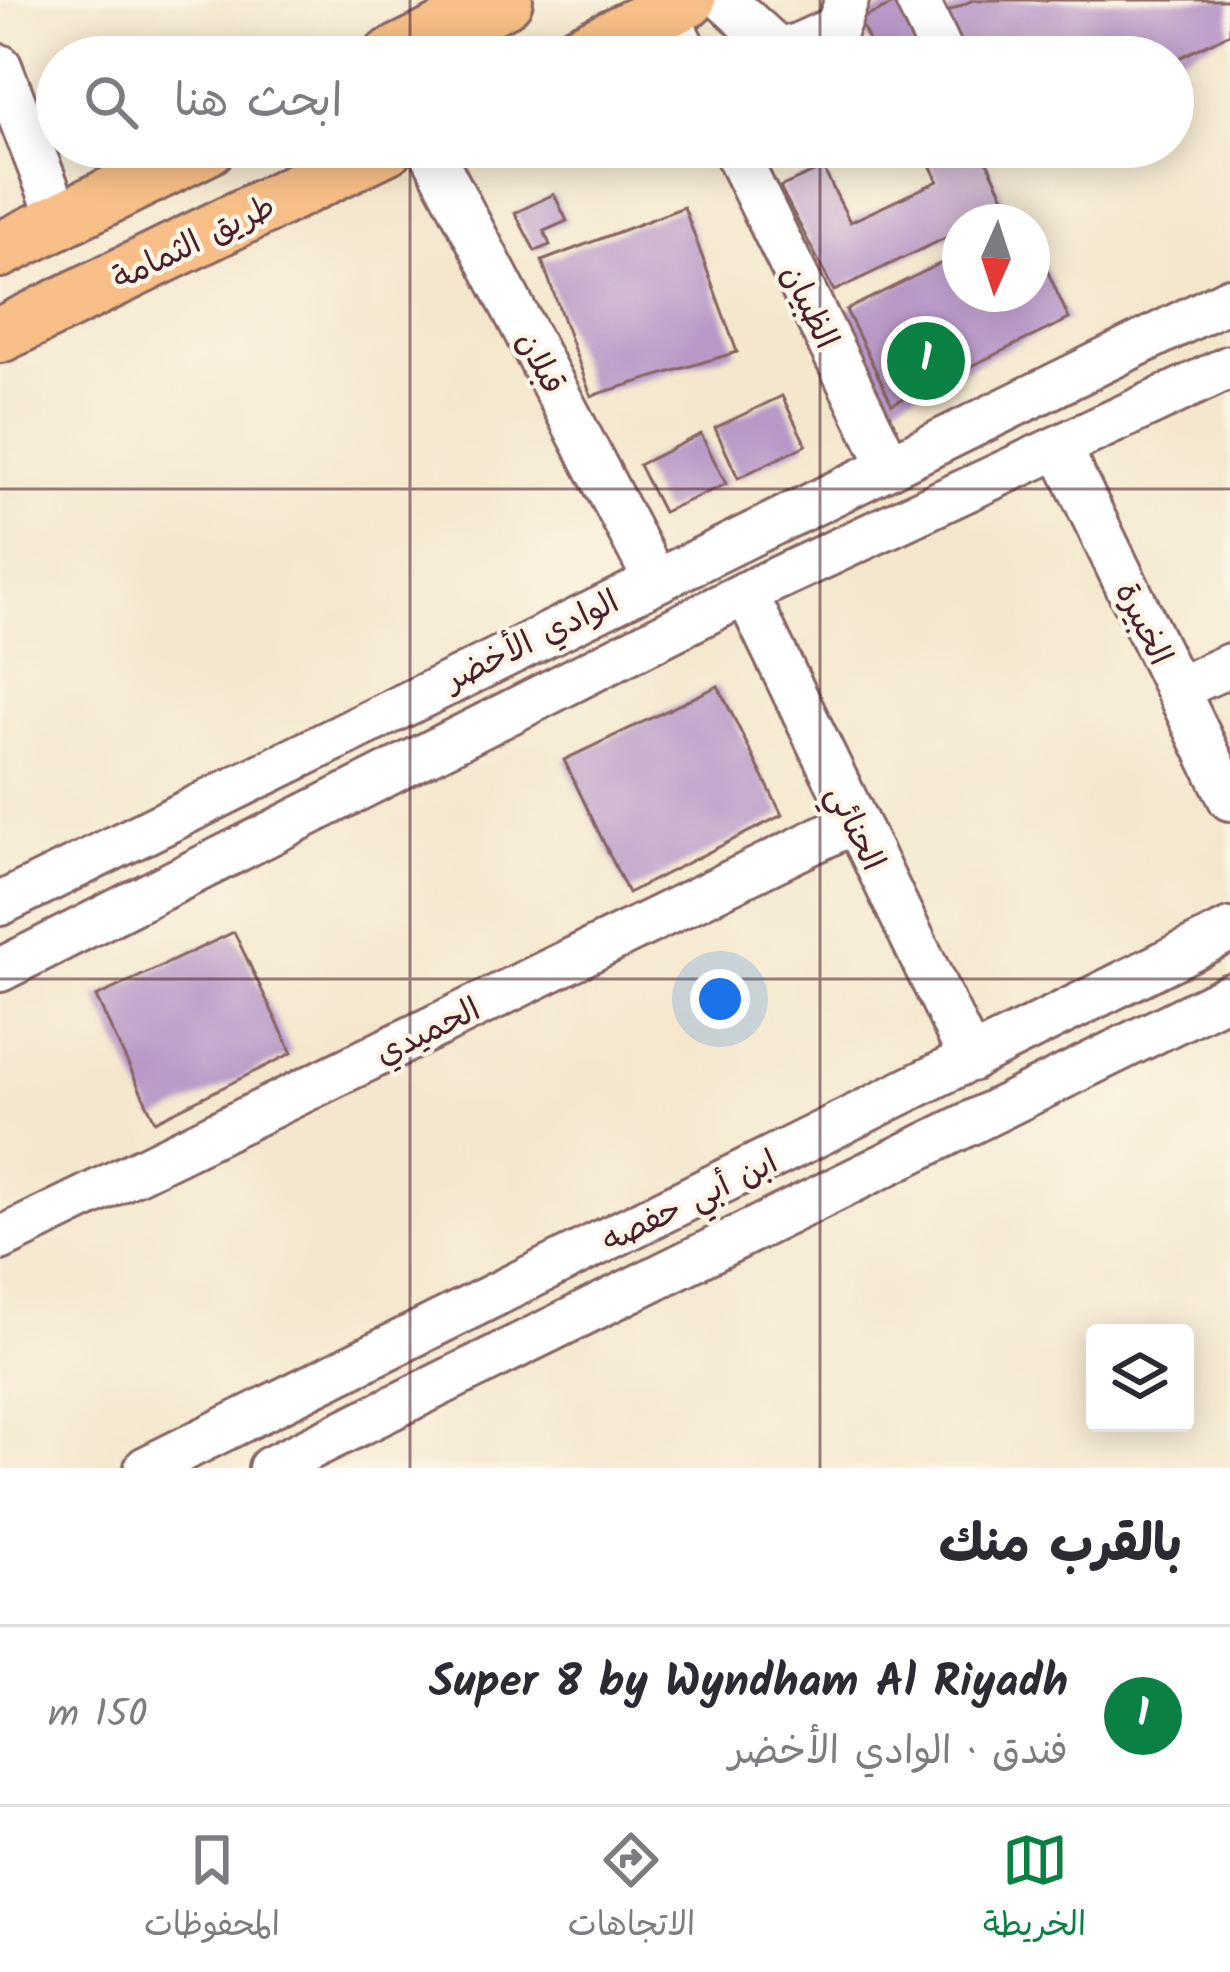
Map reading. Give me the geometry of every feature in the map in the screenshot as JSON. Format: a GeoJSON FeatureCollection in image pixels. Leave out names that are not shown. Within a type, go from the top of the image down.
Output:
{"type":"FeatureCollection","features":[{"type":"Feature","properties":{"kind":"main road"},"geometry":{"type":"LineString","coordinates":[[432,36],[505,0]]}},
{"type":"Feature","properties":{"kind":"main road"},"geometry":{"type":"LineString","coordinates":[[639,36],[681,23]]}},
{"type":"Feature","properties":{"kind":"main road"},"geometry":{"type":"LineString","coordinates":[[0,250],[165,168]]}},
{"type":"Feature","properties":{"kind":"main road","name":"طريق الثمامة"},"geometry":{"type":"LineString","coordinates":[[0,334],[343,168]]}},
{"type":"Feature","properties":{"kind":"street"},"geometry":{"type":"LineString","coordinates":[[724,0],[764,36]]}},
{"type":"Feature","properties":{"kind":"street"},"geometry":{"type":"LineString","coordinates":[[817,36],[837,27],[847,0]]}},
{"type":"Feature","properties":{"kind":"street"},"geometry":{"type":"LineString","coordinates":[[917,0],[934,36]]}},
{"type":"Feature","properties":{"kind":"street"},"geometry":{"type":"LineString","coordinates":[[0,66],[36,158]]}},
{"type":"Feature","properties":{"kind":"street"},"geometry":{"type":"LineString","coordinates":[[40,168],[60,220]]}},
{"type":"Feature","properties":{"kind":"street","name":"قبلان"},"geometry":{"type":"LineString","coordinates":[[440,168],[654,578]]}},
{"type":"Feature","properties":{"kind":"street","name":"الظبيان"},"geometry":{"type":"LineString","coordinates":[[743,168],[889,464]]}},
{"type":"Feature","properties":{"kind":"street","name":"الوادي الأخضر"},"geometry":{"type":"LineString","coordinates":[[0,904],[654,578],[1230,299]]}},
{"type":"Feature","properties":{"kind":"street","name":"الوادي الأخضر"},"geometry":{"type":"LineString","coordinates":[[0,970],[746,593],[1230,368]]}},
{"type":"Feature","properties":{"kind":"street","name":"الخبيرة"},"geometry":{"type":"LineString","coordinates":[[1060,448],[1230,799]]}},
{"type":"Feature","properties":{"kind":"street","name":"الحنائي"},"geometry":{"type":"LineString","coordinates":[[746,593],[971,1060]]}},
{"type":"Feature","properties":{"kind":"street"},"geometry":{"type":"LineString","coordinates":[[1177,689],[1230,665]]}},
{"type":"Feature","properties":{"kind":"street","name":"الحميدي"},"geometry":{"type":"LineString","coordinates":[[0,1239],[854,822]]}},
{"type":"Feature","properties":{"kind":"street","name":"ابن أبي حفصه"},"geometry":{"type":"LineString","coordinates":[[146,1468],[1230,930]]}},
{"type":"Feature","properties":{"kind":"street"},"geometry":{"type":"LineString","coordinates":[[270,1468],[1230,995]]}},
{"type":"Feature","properties":{"kind":"building"},"geometry":{"type":"Polygon","coordinates":[[[903,0],[922,36],[867,36],[859,20],[903,0]]]}},
{"type":"Feature","properties":{"kind":"building"},"geometry":{"type":"Polygon","coordinates":[[[973,0],[1230,0],[1230,33],[1194,51],[1194,36],[952,36],[941,15],[973,0]]]}},
{"type":"Feature","properties":{"kind":"building"},"geometry":{"type":"Polygon","coordinates":[[[823,168],[850,222],[938,181],[932,168],[990,168],[1008,204],[942,204],[942,240],[834,291],[780,187],[823,168]]]}},
{"type":"Feature","properties":{"kind":"building"},"geometry":{"type":"Polygon","coordinates":[[[554,194],[567,221],[544,231],[550,245],[535,251],[515,213],[554,194]]]}},
{"type":"Feature","properties":{"kind":"building"},"geometry":{"type":"Polygon","coordinates":[[[684,207],[737,352],[591,396],[542,261],[684,207]]]}},
{"type":"Feature","properties":{"kind":"building"},"geometry":{"type":"Polygon","coordinates":[[[942,263],[942,312],[1050,312],[1050,277],[1069,319],[892,404],[846,310],[942,263]]]}},
{"type":"Feature","properties":{"kind":"building"},"geometry":{"type":"Polygon","coordinates":[[[782,396],[806,445],[738,478],[715,428],[782,396]]]}},
{"type":"Feature","properties":{"kind":"building"},"geometry":{"type":"Polygon","coordinates":[[[701,434],[726,484],[663,512],[639,465],[701,434]]]}},
{"type":"Feature","properties":{"kind":"building"},"geometry":{"type":"Polygon","coordinates":[[[718,686],[782,815],[628,893],[564,760],[718,686]]]}},
{"type":"Feature","properties":{"kind":"building"},"geometry":{"type":"Polygon","coordinates":[[[234,932],[292,1053],[155,1121],[96,997],[234,932]]]}},
{"type":"Feature","properties":{"kind":"place","name":"Super 8 by Wyndham Al Riyadh"},"geometry":{"type":"Point","coordinates":[926,361]}}]}
